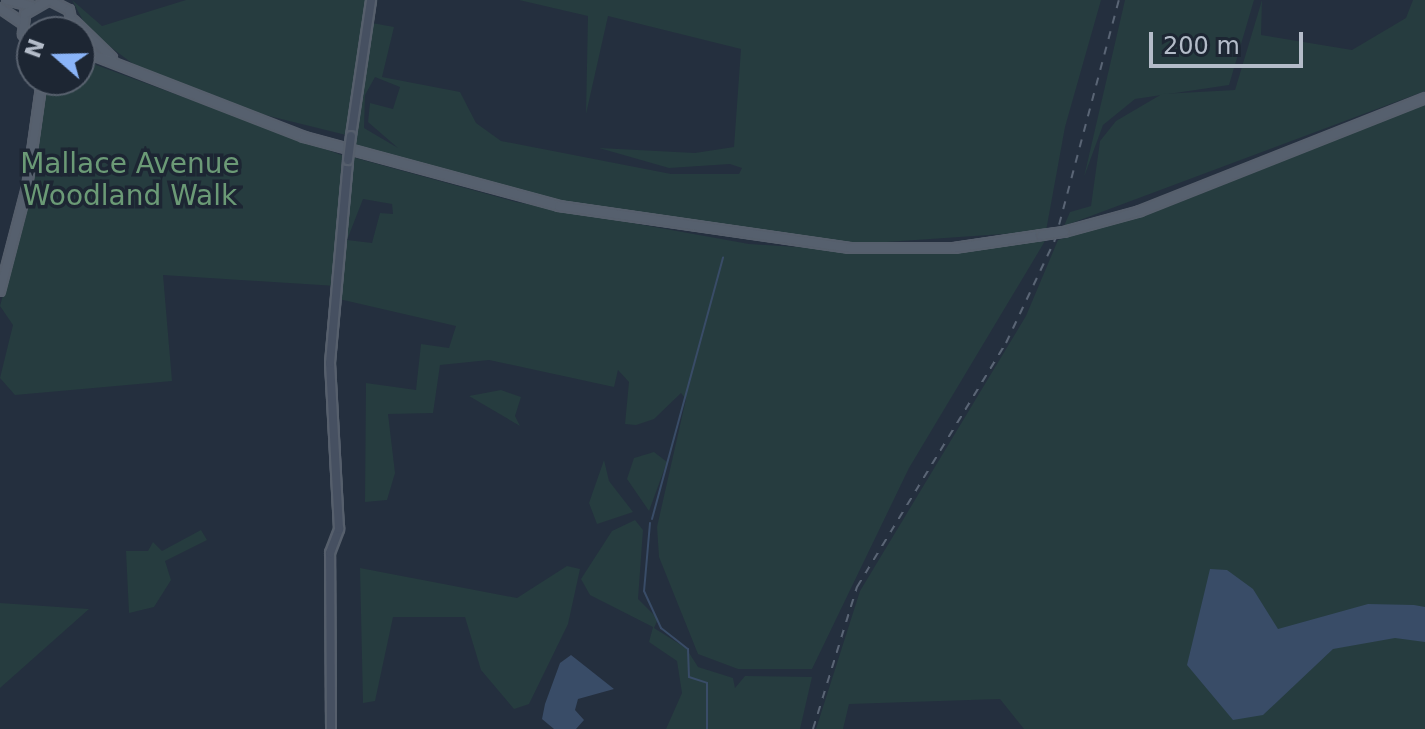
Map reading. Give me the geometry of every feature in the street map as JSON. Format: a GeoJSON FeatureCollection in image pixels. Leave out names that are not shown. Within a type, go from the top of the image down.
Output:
{"type":"FeatureCollection","features":[{"type":"Feature","properties":{"kind":"main road"},"geometry":{"type":"LineString","coordinates":[[7,0],[67,5]]}},
{"type":"Feature","properties":{"kind":"main road"},"geometry":{"type":"LineString","coordinates":[[331,729],[330,553],[339,529],[330,454],[335,299],[348,160],[371,0]]}},
{"type":"Feature","properties":{"kind":"main road"},"geometry":{"type":"LineString","coordinates":[[96,42],[122,66]]}},
{"type":"Feature","properties":{"kind":"main road"},"geometry":{"type":"LineString","coordinates":[[96,56],[254,119],[416,172],[616,217],[850,248],[954,248],[1064,232],[1140,211],[1425,98]]}},
{"type":"Feature","properties":{"kind":"main road"},"geometry":{"type":"LineString","coordinates":[[0,291],[27,187],[40,96]]}},
{"type":"Feature","properties":{"kind":"green space"},"geometry":{"type":"Polygon","coordinates":[[[72,0],[90,16],[81,16],[72,0]]]}},
{"type":"Feature","properties":{"kind":"green space"},"geometry":{"type":"Polygon","coordinates":[[[186,0],[367,0],[346,135],[241,109],[137,67],[96,36],[96,21],[102,26],[186,0]]]}},
{"type":"Feature","properties":{"kind":"green space"},"geometry":{"type":"Polygon","coordinates":[[[519,0],[1101,0],[1065,127],[1046,231],[857,244],[553,201],[354,148],[372,23],[394,27],[382,77],[460,92],[476,123],[501,141],[671,174],[739,174],[742,168],[730,164],[669,168],[599,148],[695,153],[734,147],[741,49],[608,16],[586,114],[588,16],[519,0]],[[375,77],[365,95],[364,128],[398,148],[368,122],[370,103],[393,109],[400,87],[375,77]]]}},
{"type":"Feature","properties":{"kind":"green space"},"geometry":{"type":"Polygon","coordinates":[[[1125,0],[1254,0],[1229,85],[1135,99],[1103,125],[1084,177],[1125,0]]]}},
{"type":"Feature","properties":{"kind":"green space"},"geometry":{"type":"Polygon","coordinates":[[[1262,0],[1261,35],[1352,50],[1406,18],[1413,0],[1425,0],[1425,91],[1064,226],[1070,212],[1091,206],[1100,141],[1116,121],[1162,94],[1235,90],[1262,0]]]}},
{"type":"Feature","properties":{"kind":"green space","name":"Mallace Avenue Woodland Walk"},"geometry":{"type":"Polygon","coordinates":[[[96,65],[344,156],[336,286],[163,275],[172,381],[15,395],[0,378],[13,325],[0,306],[30,197],[44,96],[96,96],[96,65]]]}},
{"type":"Feature","properties":{"kind":"green space"},"geometry":{"type":"Polygon","coordinates":[[[1425,104],[1425,729],[1024,729],[1000,699],[849,704],[843,729],[816,729],[860,591],[1026,316],[1058,240],[1170,206],[1425,104]]]}},
{"type":"Feature","properties":{"kind":"green space"},"geometry":{"type":"Polygon","coordinates":[[[352,157],[516,202],[749,244],[904,254],[1045,241],[909,468],[812,669],[738,669],[698,654],[659,557],[657,527],[686,399],[681,393],[654,419],[636,425],[625,424],[629,382],[618,370],[614,387],[489,360],[440,365],[433,413],[388,414],[395,473],[387,500],[365,502],[366,383],[416,390],[421,344],[449,348],[456,326],[339,299],[352,157]],[[363,199],[347,240],[372,243],[380,213],[393,214],[392,204],[363,199]]]}},
{"type":"Feature","properties":{"kind":"green space"},"geometry":{"type":"Polygon","coordinates":[[[501,390],[521,397],[515,416],[520,426],[469,396],[501,390]]]}},
{"type":"Feature","properties":{"kind":"green space"},"geometry":{"type":"Polygon","coordinates":[[[654,452],[667,462],[649,511],[627,479],[634,458],[654,452]]]}},
{"type":"Feature","properties":{"kind":"green space"},"geometry":{"type":"Polygon","coordinates":[[[604,460],[609,481],[633,512],[597,524],[589,503],[604,460]]]}},
{"type":"Feature","properties":{"kind":"green space"},"geometry":{"type":"Polygon","coordinates":[[[635,520],[643,530],[638,599],[658,619],[654,628],[686,648],[698,667],[733,678],[735,688],[745,676],[812,677],[800,729],[666,729],[682,693],[677,661],[649,642],[653,627],[590,595],[581,579],[612,531],[635,520]]]}},
{"type":"Feature","properties":{"kind":"green space"},"geometry":{"type":"Polygon","coordinates":[[[201,530],[207,540],[165,561],[171,580],[154,607],[129,613],[126,551],[148,551],[153,542],[162,551],[201,530]]]}},
{"type":"Feature","properties":{"kind":"green space"},"geometry":{"type":"Polygon","coordinates":[[[567,566],[580,569],[568,624],[529,704],[514,709],[481,670],[465,617],[393,617],[375,701],[363,703],[360,568],[517,598],[567,566]]]}},
{"type":"Feature","properties":{"kind":"green space"},"geometry":{"type":"Polygon","coordinates":[[[0,603],[73,608],[89,609],[0,688],[0,603]]]}},
{"type":"Feature","properties":{"kind":"water"},"geometry":{"type":"Polygon","coordinates":[[[1210,569],[1227,570],[1253,589],[1278,629],[1368,604],[1414,605],[1425,607],[1425,642],[1395,638],[1333,649],[1263,715],[1233,720],[1187,665],[1210,569]]]}},
{"type":"Feature","properties":{"kind":"water"},"geometry":{"type":"Polygon","coordinates":[[[571,655],[614,689],[578,699],[575,710],[584,720],[576,729],[554,729],[542,719],[545,704],[560,663],[571,655]]]}},
{"type":"Feature","properties":{"kind":"waterway"},"geometry":{"type":"LineString","coordinates":[[652,519],[723,257]]}},
{"type":"Feature","properties":{"kind":"waterway"},"geometry":{"type":"LineString","coordinates":[[650,523],[644,591],[661,628],[688,649],[689,677],[707,683],[707,729]]}},
{"type":"Feature","properties":{"kind":"railway"},"geometry":{"type":"LineString","coordinates":[[813,729],[857,587],[1006,343],[1055,240],[1119,0]]}}]}
